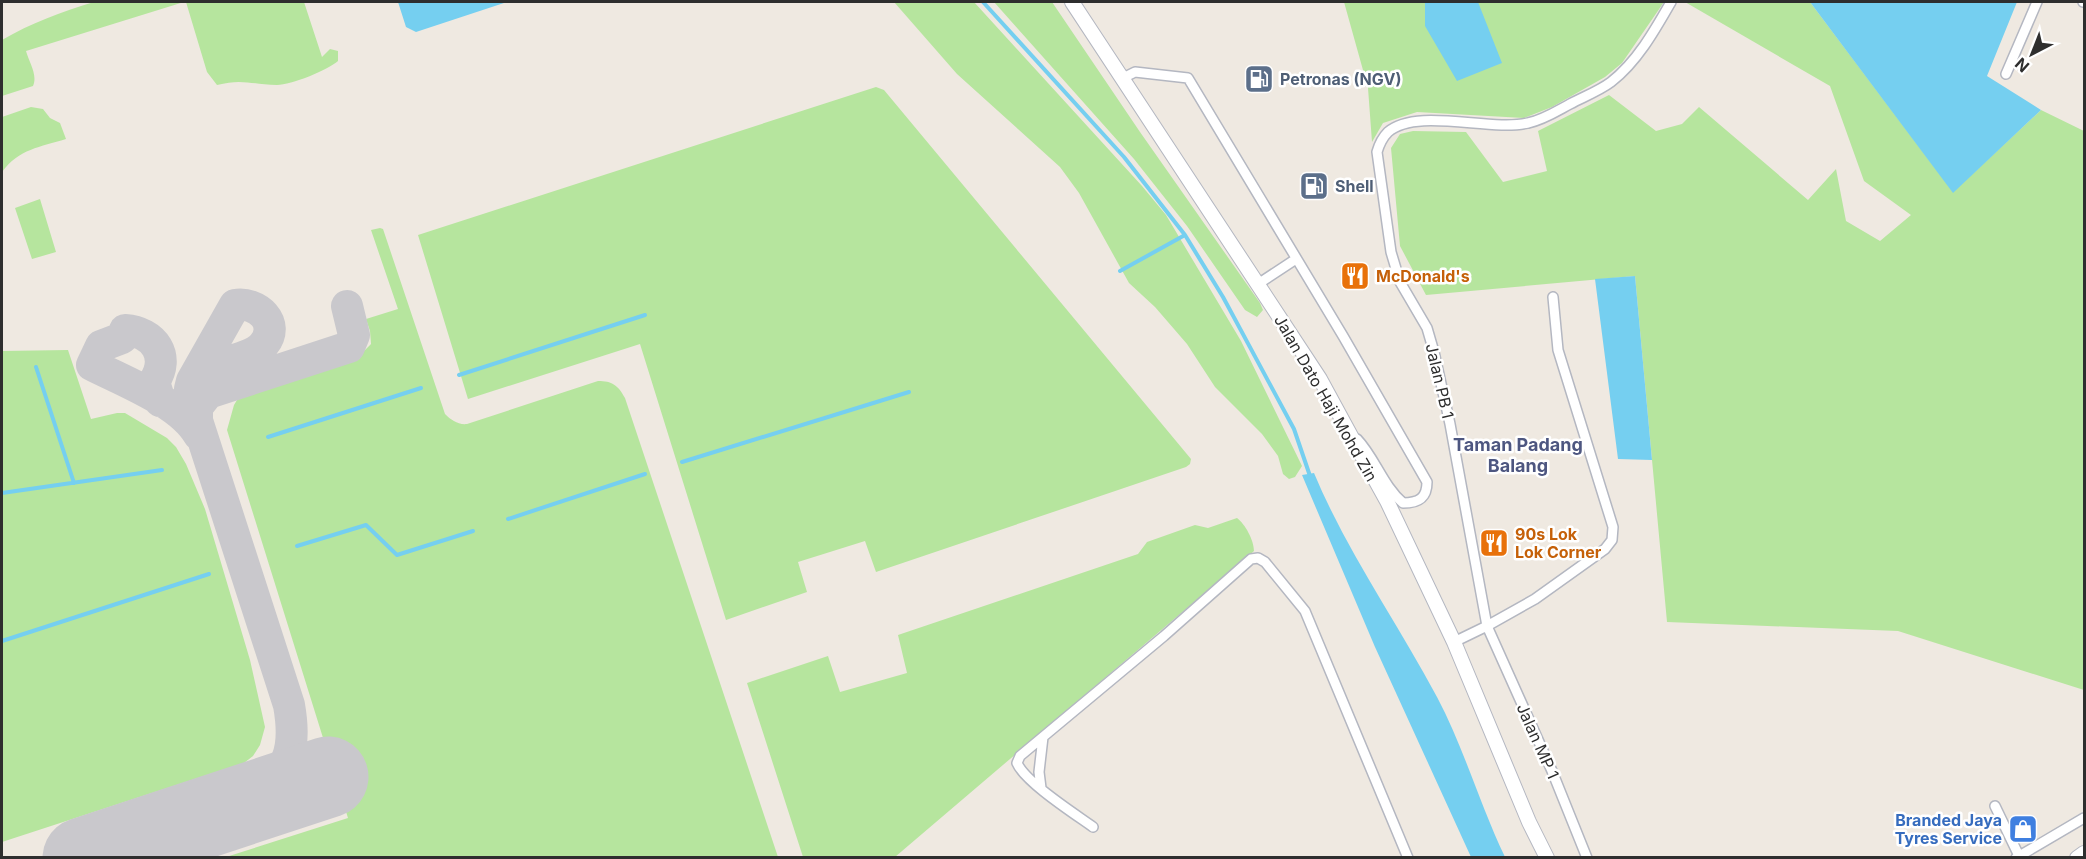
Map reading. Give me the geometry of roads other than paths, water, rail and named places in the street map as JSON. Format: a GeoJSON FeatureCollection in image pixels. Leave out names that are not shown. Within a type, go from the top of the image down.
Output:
{"type":"FeatureCollection","features":[{"type":"Feature","properties":{"kind":"main road","name":"Jalan Dato Haji Mohd Zin"},"geometry":{"type":"LineString","coordinates":[[1072,2],[1320,379],[1387,501],[1454,642],[1529,822]]}},
{"type":"Feature","properties":{"kind":"main road"},"geometry":{"type":"LineString","coordinates":[[1529,822],[1540,858]]}},
{"type":"Feature","properties":{"kind":"main road"},"geometry":{"type":"LineString","coordinates":[[1529,822],[1547,858]]}},
{"type":"Feature","properties":{"kind":"main road"},"geometry":{"type":"LineString","coordinates":[[2076,858],[2085,853]]}},
{"type":"Feature","properties":{"kind":"street","name":"Jalan PB 1"},"geometry":{"type":"LineString","coordinates":[[1487,626],[1450,424],[1434,352],[1427,328],[1400,282],[1391,252],[1377,152],[1380,141],[1397,127],[1417,121],[1508,125],[1528,123],[1548,116],[1610,83],[1636,56],[1655,30],[1671,2]]}},
{"type":"Feature","properties":{"kind":"street"},"geometry":{"type":"LineString","coordinates":[[2006,74],[2037,2]]}},
{"type":"Feature","properties":{"kind":"street"},"geometry":{"type":"LineString","coordinates":[[1123,78],[1135,72],[1188,78],[1427,482],[1427,490],[1422,497],[1414,503],[1403,503],[1394,496],[1366,448],[1347,430]]}},
{"type":"Feature","properties":{"kind":"street"},"geometry":{"type":"LineString","coordinates":[[1258,284],[1296,259]]}},
{"type":"Feature","properties":{"kind":"street"},"geometry":{"type":"LineString","coordinates":[[1454,642],[1535,599],[1605,549],[1612,540],[1613,527],[1558,350],[1552,297]]}},
{"type":"Feature","properties":{"kind":"street"},"geometry":{"type":"LineString","coordinates":[[1092,827],[1020,769],[1017,763],[1020,756],[1164,636],[1251,559],[1258,558],[1265,561],[1277,574],[1305,611],[1408,858]]}},
{"type":"Feature","properties":{"kind":"street","name":"Jalan MP 1"},"geometry":{"type":"LineString","coordinates":[[1487,626],[1587,858]]}},
{"type":"Feature","properties":{"kind":"street"},"geometry":{"type":"LineString","coordinates":[[1041,788],[1039,772],[1043,737]]}},
{"type":"Feature","properties":{"kind":"street"},"geometry":{"type":"LineString","coordinates":[[1995,806],[2019,857],[2085,818]]}},
{"type":"Feature","properties":{"kind":"water"},"geometry":{"type":"Polygon","coordinates":[[[398,2],[507,2],[416,32],[406,27],[398,2]]]}},
{"type":"Feature","properties":{"kind":"water"},"geometry":{"type":"Polygon","coordinates":[[[1425,2],[1478,2],[1502,63],[1457,81],[1425,26],[1425,2]]]}},
{"type":"Feature","properties":{"kind":"water"},"geometry":{"type":"Polygon","coordinates":[[[1810,2],[2017,2],[1987,76],[2041,110],[1953,193],[1810,2]]]}},
{"type":"Feature","properties":{"kind":"water"},"geometry":{"type":"Polygon","coordinates":[[[1635,276],[1652,460],[1618,459],[1595,279],[1635,276]]]}},
{"type":"Feature","properties":{"kind":"water"},"geometry":{"type":"Polygon","coordinates":[[[1314,473],[1342,531],[1447,716],[1505,857],[1471,857],[1375,647],[1302,475],[1314,473]]]}},
{"type":"Feature","properties":{"kind":"waterway"},"geometry":{"type":"LineString","coordinates":[[983,2],[1124,157],[1185,235],[1223,297],[1294,429],[1310,476]]}},
{"type":"Feature","properties":{"kind":"waterway"},"geometry":{"type":"LineString","coordinates":[[1120,271],[1185,235]]}},
{"type":"Feature","properties":{"kind":"waterway"},"geometry":{"type":"LineString","coordinates":[[459,375],[645,315]]}},
{"type":"Feature","properties":{"kind":"waterway"},"geometry":{"type":"LineString","coordinates":[[36,367],[74,483]]}},
{"type":"Feature","properties":{"kind":"waterway"},"geometry":{"type":"LineString","coordinates":[[268,437],[421,388]]}},
{"type":"Feature","properties":{"kind":"waterway"},"geometry":{"type":"LineString","coordinates":[[682,462],[909,392]]}},
{"type":"Feature","properties":{"kind":"waterway"},"geometry":{"type":"LineString","coordinates":[[2,493],[162,470]]}},
{"type":"Feature","properties":{"kind":"waterway"},"geometry":{"type":"LineString","coordinates":[[508,519],[645,474]]}},
{"type":"Feature","properties":{"kind":"waterway"},"geometry":{"type":"LineString","coordinates":[[297,546],[366,525],[397,555],[473,531]]}},
{"type":"Feature","properties":{"kind":"waterway"},"geometry":{"type":"LineString","coordinates":[[2,641],[209,574]]}},
{"type":"Feature","properties":{"kind":"place","name":"Petronas (NGV)"},"geometry":{"type":"Point","coordinates":[1259,79]}},
{"type":"Feature","properties":{"kind":"place","name":"Shell"},"geometry":{"type":"Point","coordinates":[1314,186]}},
{"type":"Feature","properties":{"kind":"place","name":"McDonald's"},"geometry":{"type":"Point","coordinates":[1355,276]}},
{"type":"Feature","properties":{"kind":"place","name":"90s Lok Lok Corner"},"geometry":{"type":"Point","coordinates":[1494,543]}},
{"type":"Feature","properties":{"kind":"place","name":"Branded Jaya Tyres Service"},"geometry":{"type":"Point","coordinates":[2023,829]}},
{"type":"Feature","properties":{"kind":"district","name":"Taman Padang Balang"},"geometry":{"type":"Point","coordinates":[1518,455]}}]}
